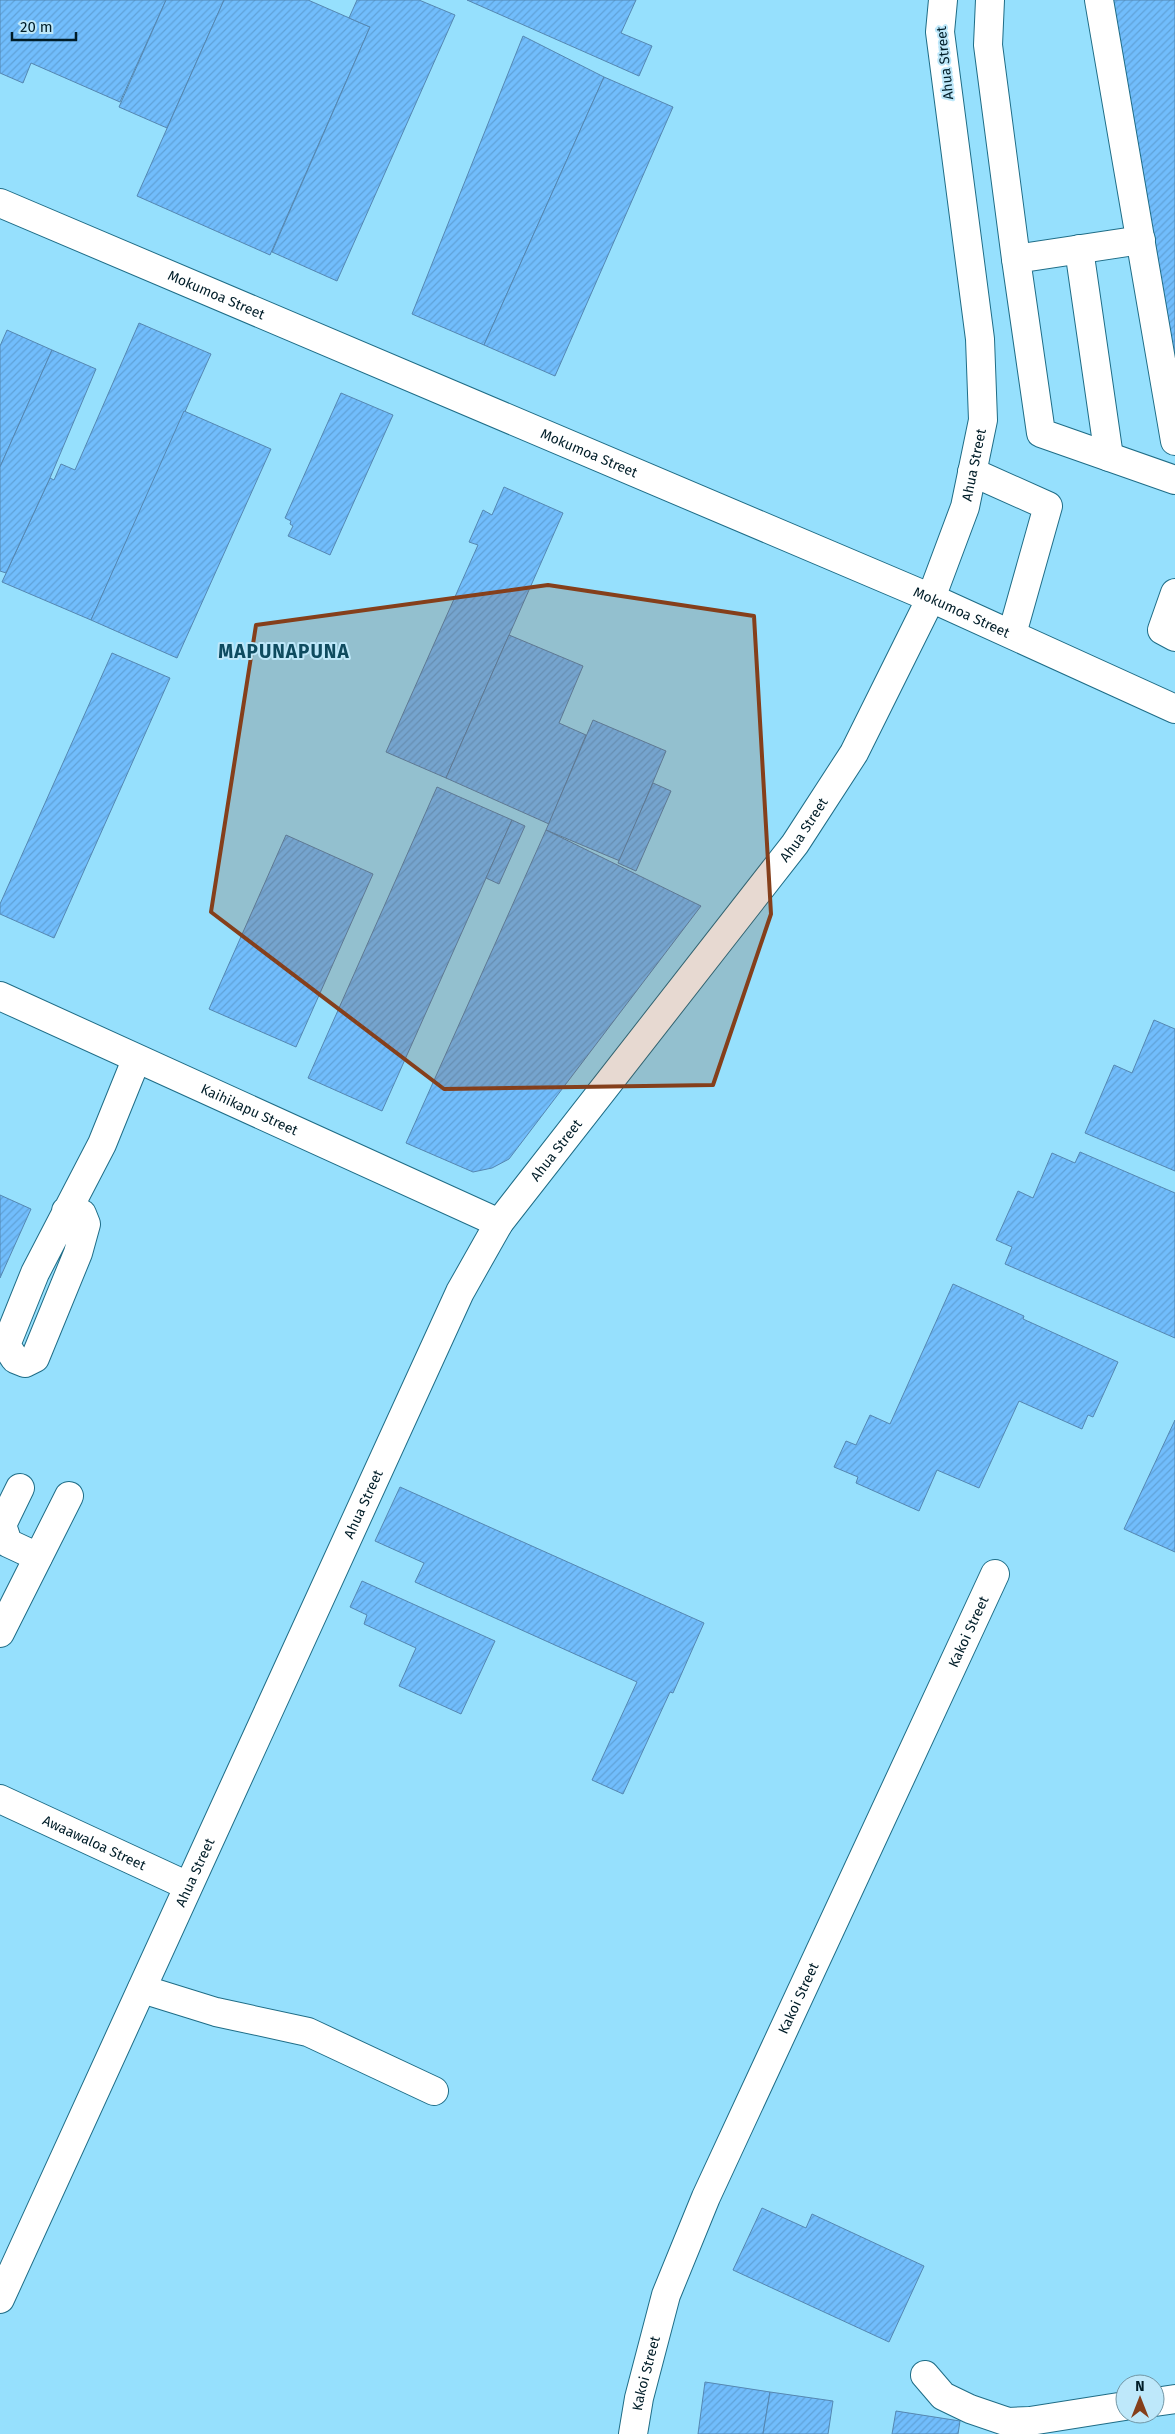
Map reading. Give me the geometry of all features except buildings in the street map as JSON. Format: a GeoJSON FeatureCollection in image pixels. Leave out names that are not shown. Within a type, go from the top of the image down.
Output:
{"type":"FeatureCollection","features":[{"type":"Feature","properties":{"kind":"street","name":"Ahua Street"},"geometry":{"type":"LineString","coordinates":[[0,2299],[460,1292],[499,1223],[795,844],[854,754],[931,598],[965,507],[983,420],[980,339],[940,32],[943,0]]}},
{"type":"Feature","properties":{"kind":"street"},"geometry":{"type":"LineString","coordinates":[[990,0],[988,45],[1041,433],[1175,480]]}},
{"type":"Feature","properties":{"kind":"street"},"geometry":{"type":"LineString","coordinates":[[1098,0],[1175,441]]}},
{"type":"Feature","properties":{"kind":"street","name":"Mokumoa Street"},"geometry":{"type":"LineString","coordinates":[[0,204],[931,598],[1175,710]]}},
{"type":"Feature","properties":{"kind":"street"},"geometry":{"type":"LineString","coordinates":[[1016,260],[1141,240]]}},
{"type":"Feature","properties":{"kind":"street"},"geometry":{"type":"LineString","coordinates":[[1079,249],[1109,457]]}},
{"type":"Feature","properties":{"kind":"street"},"geometry":{"type":"LineString","coordinates":[[972,472],[1048,506],[1012,634]]}},
{"type":"Feature","properties":{"kind":"street"},"geometry":{"type":"LineString","coordinates":[[1175,593],[1162,630],[1175,637]]}},
{"type":"Feature","properties":{"kind":"street","name":"Kaihikapu Street"},"geometry":{"type":"LineString","coordinates":[[0,996],[136,1060],[499,1223]]}},
{"type":"Feature","properties":{"kind":"street"},"geometry":{"type":"LineString","coordinates":[[66,1211],[82,1214],[86,1224],[78,1253],[35,1358],[25,1363],[15,1359],[6,1345],[35,1273],[66,1211],[102,1144],[136,1060]]}},
{"type":"Feature","properties":{"kind":"street"},"geometry":{"type":"LineString","coordinates":[[20,1488],[2,1525],[8,1543],[38,1557]]}},
{"type":"Feature","properties":{"kind":"street"},"geometry":{"type":"LineString","coordinates":[[0,1633],[69,1496]]}},
{"type":"Feature","properties":{"kind":"street","name":"Kakoi Street"},"geometry":{"type":"LineString","coordinates":[[633,2434],[639,2398],[666,2295],[706,2197],[994,1574]]}},
{"type":"Feature","properties":{"kind":"street","name":"Awaawaloa Street"},"geometry":{"type":"LineString","coordinates":[[0,1799],[188,1886]]}},
{"type":"Feature","properties":{"kind":"street"},"geometry":{"type":"LineString","coordinates":[[142,1989],[216,2012],[308,2032],[434,2091]]}},
{"type":"Feature","properties":{"kind":"street"},"geometry":{"type":"LineString","coordinates":[[925,2375],[943,2396],[970,2409],[1008,2422],[1030,2421],[1115,2408]]}},
{"type":"Feature","properties":{"kind":"highlighted area"},"geometry":{"type":"Polygon","coordinates":[[[548,585],[754,616],[771,914],[713,1085],[444,1089],[211,912],[256,625],[548,585]]]}},
{"type":"Feature","properties":{"kind":"district","name":"MAPUNAPUNA"},"geometry":{"type":"Point","coordinates":[284,651]}}]}
